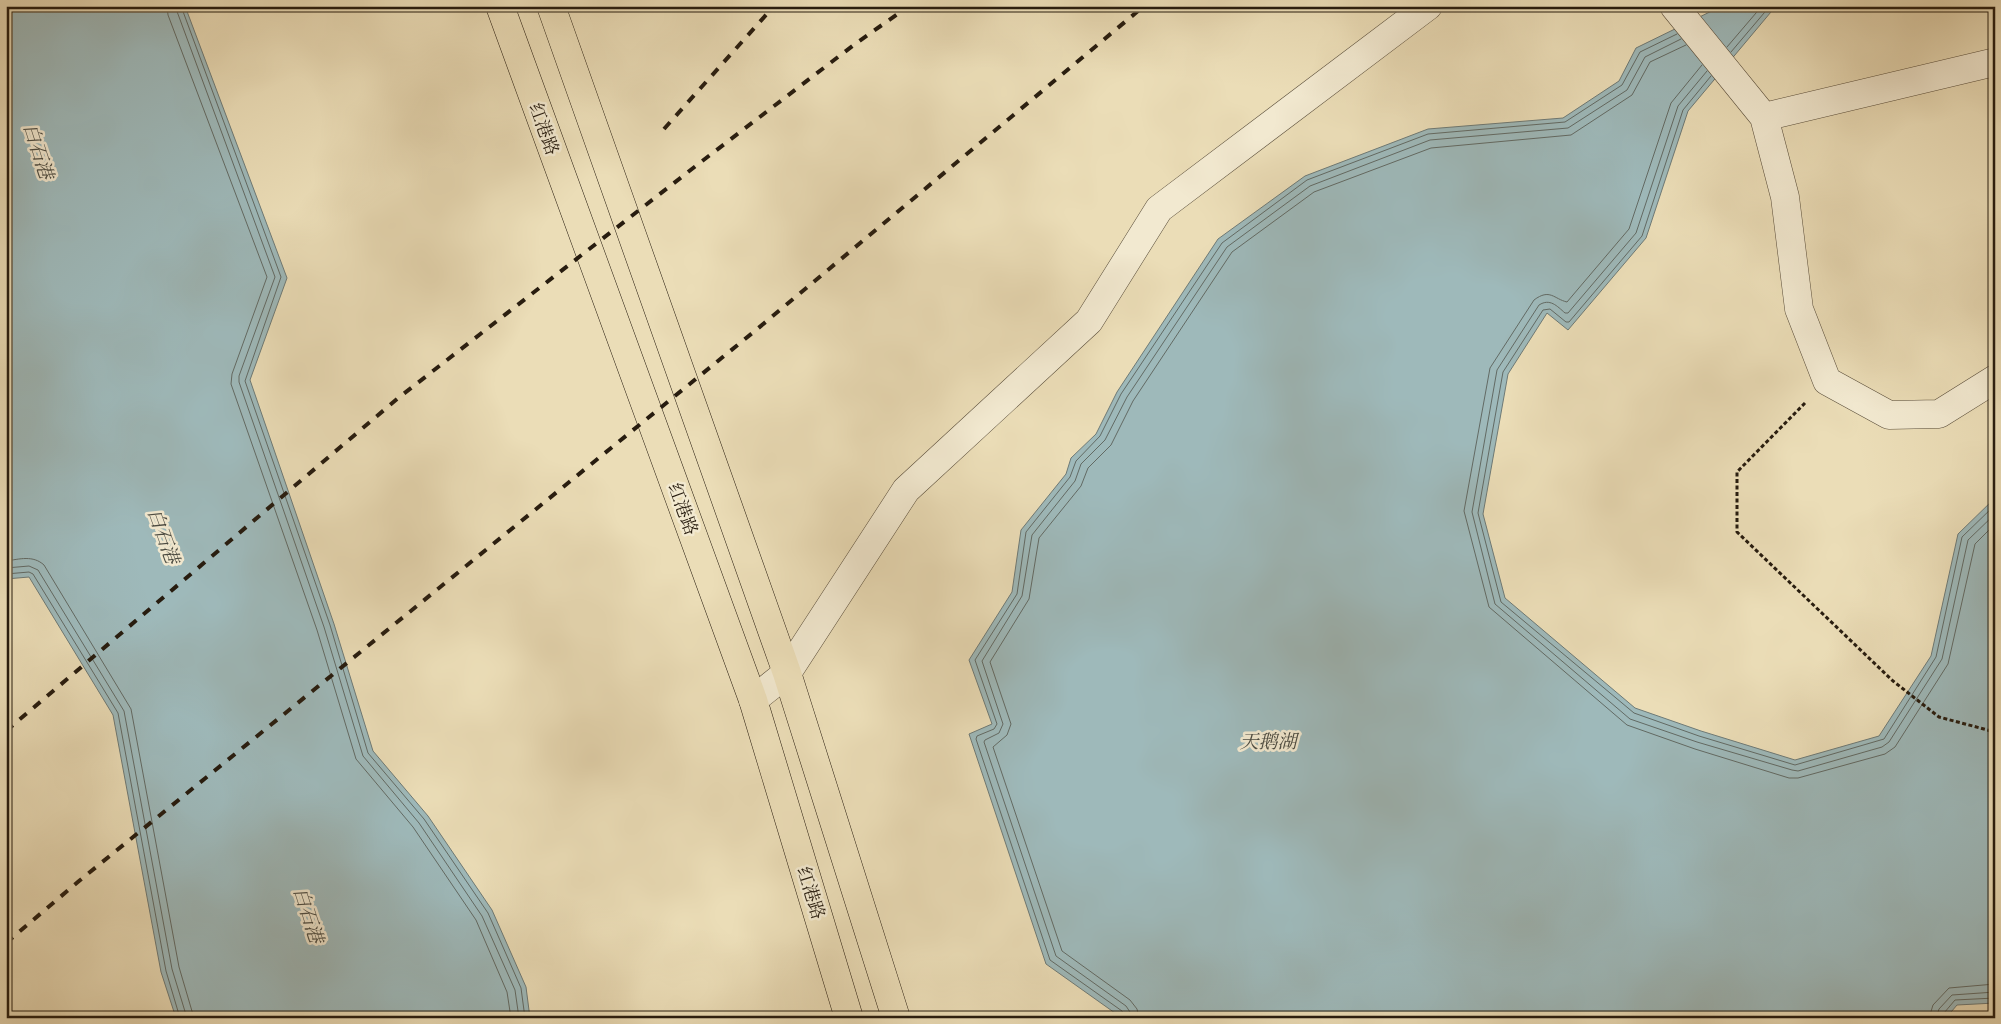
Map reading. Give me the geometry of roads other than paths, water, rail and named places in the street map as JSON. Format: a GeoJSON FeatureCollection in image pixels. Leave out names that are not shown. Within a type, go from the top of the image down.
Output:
{"type":"FeatureCollection","features":[{"type":"Feature","properties":{"kind":"main road","name":"红港路"},"geometry":{"type":"LineString","coordinates":[[500,6],[753,700],[849,1018]]}},
{"type":"Feature","properties":{"kind":"main road"},"geometry":{"type":"LineString","coordinates":[[551,6],[787,673],[896,1018]]}},
{"type":"Feature","properties":{"kind":"street"},"geometry":{"type":"LineString","coordinates":[[753,700],[787,673],[906,490],[1089,321],[1159,209],[1428,6]]}},
{"type":"Feature","properties":{"kind":"street"},"geometry":{"type":"LineString","coordinates":[[1675,7],[1764,117],[1785,197],[1799,309],[1827,382],[1889,415],[1898,415],[1939,414],[1995,379]]}},
{"type":"Feature","properties":{"kind":"street"},"geometry":{"type":"LineString","coordinates":[[1764,117],[1995,62]]}},
{"type":"Feature","properties":{"kind":"water","name":"白石港"},"geometry":{"type":"Polygon","coordinates":[[[6,6],[185,6],[287,278],[250,380],[334,624],[373,751],[428,816],[492,910],[526,987],[530,1018],[176,1018],[161,972],[113,715],[29,577],[6,579],[6,6]]]}},
{"type":"Feature","properties":{"kind":"water","name":"天鹅湖"},"geometry":{"type":"Polygon","coordinates":[[[1722,6],[1776,6],[1688,111],[1646,238],[1568,330],[1547,313],[1508,374],[1483,514],[1505,598],[1635,708],[1795,760],[1879,736],[1931,656],[1958,534],[1995,498],[1995,1003],[1957,1005],[1946,1018],[1122,1018],[1046,964],[969,734],[992,724],[969,660],[1012,592],[1021,530],[1066,474],[1071,458],[1096,434],[1117,392],[1218,239],[1305,176],[1428,129],[1563,118],[1619,81],[1636,48],[1722,6]]]}},
{"type":"Feature","properties":{"kind":"railway"},"geometry":{"type":"LineString","coordinates":[[664,129],[774,6]]}},
{"type":"Feature","properties":{"kind":"railway"},"geometry":{"type":"LineString","coordinates":[[6,731],[397,399],[697,165],[855,44],[909,6]]}},
{"type":"Feature","properties":{"kind":"railway"},"geometry":{"type":"LineString","coordinates":[[6,943],[79,881],[756,330],[1144,6]]}}]}
